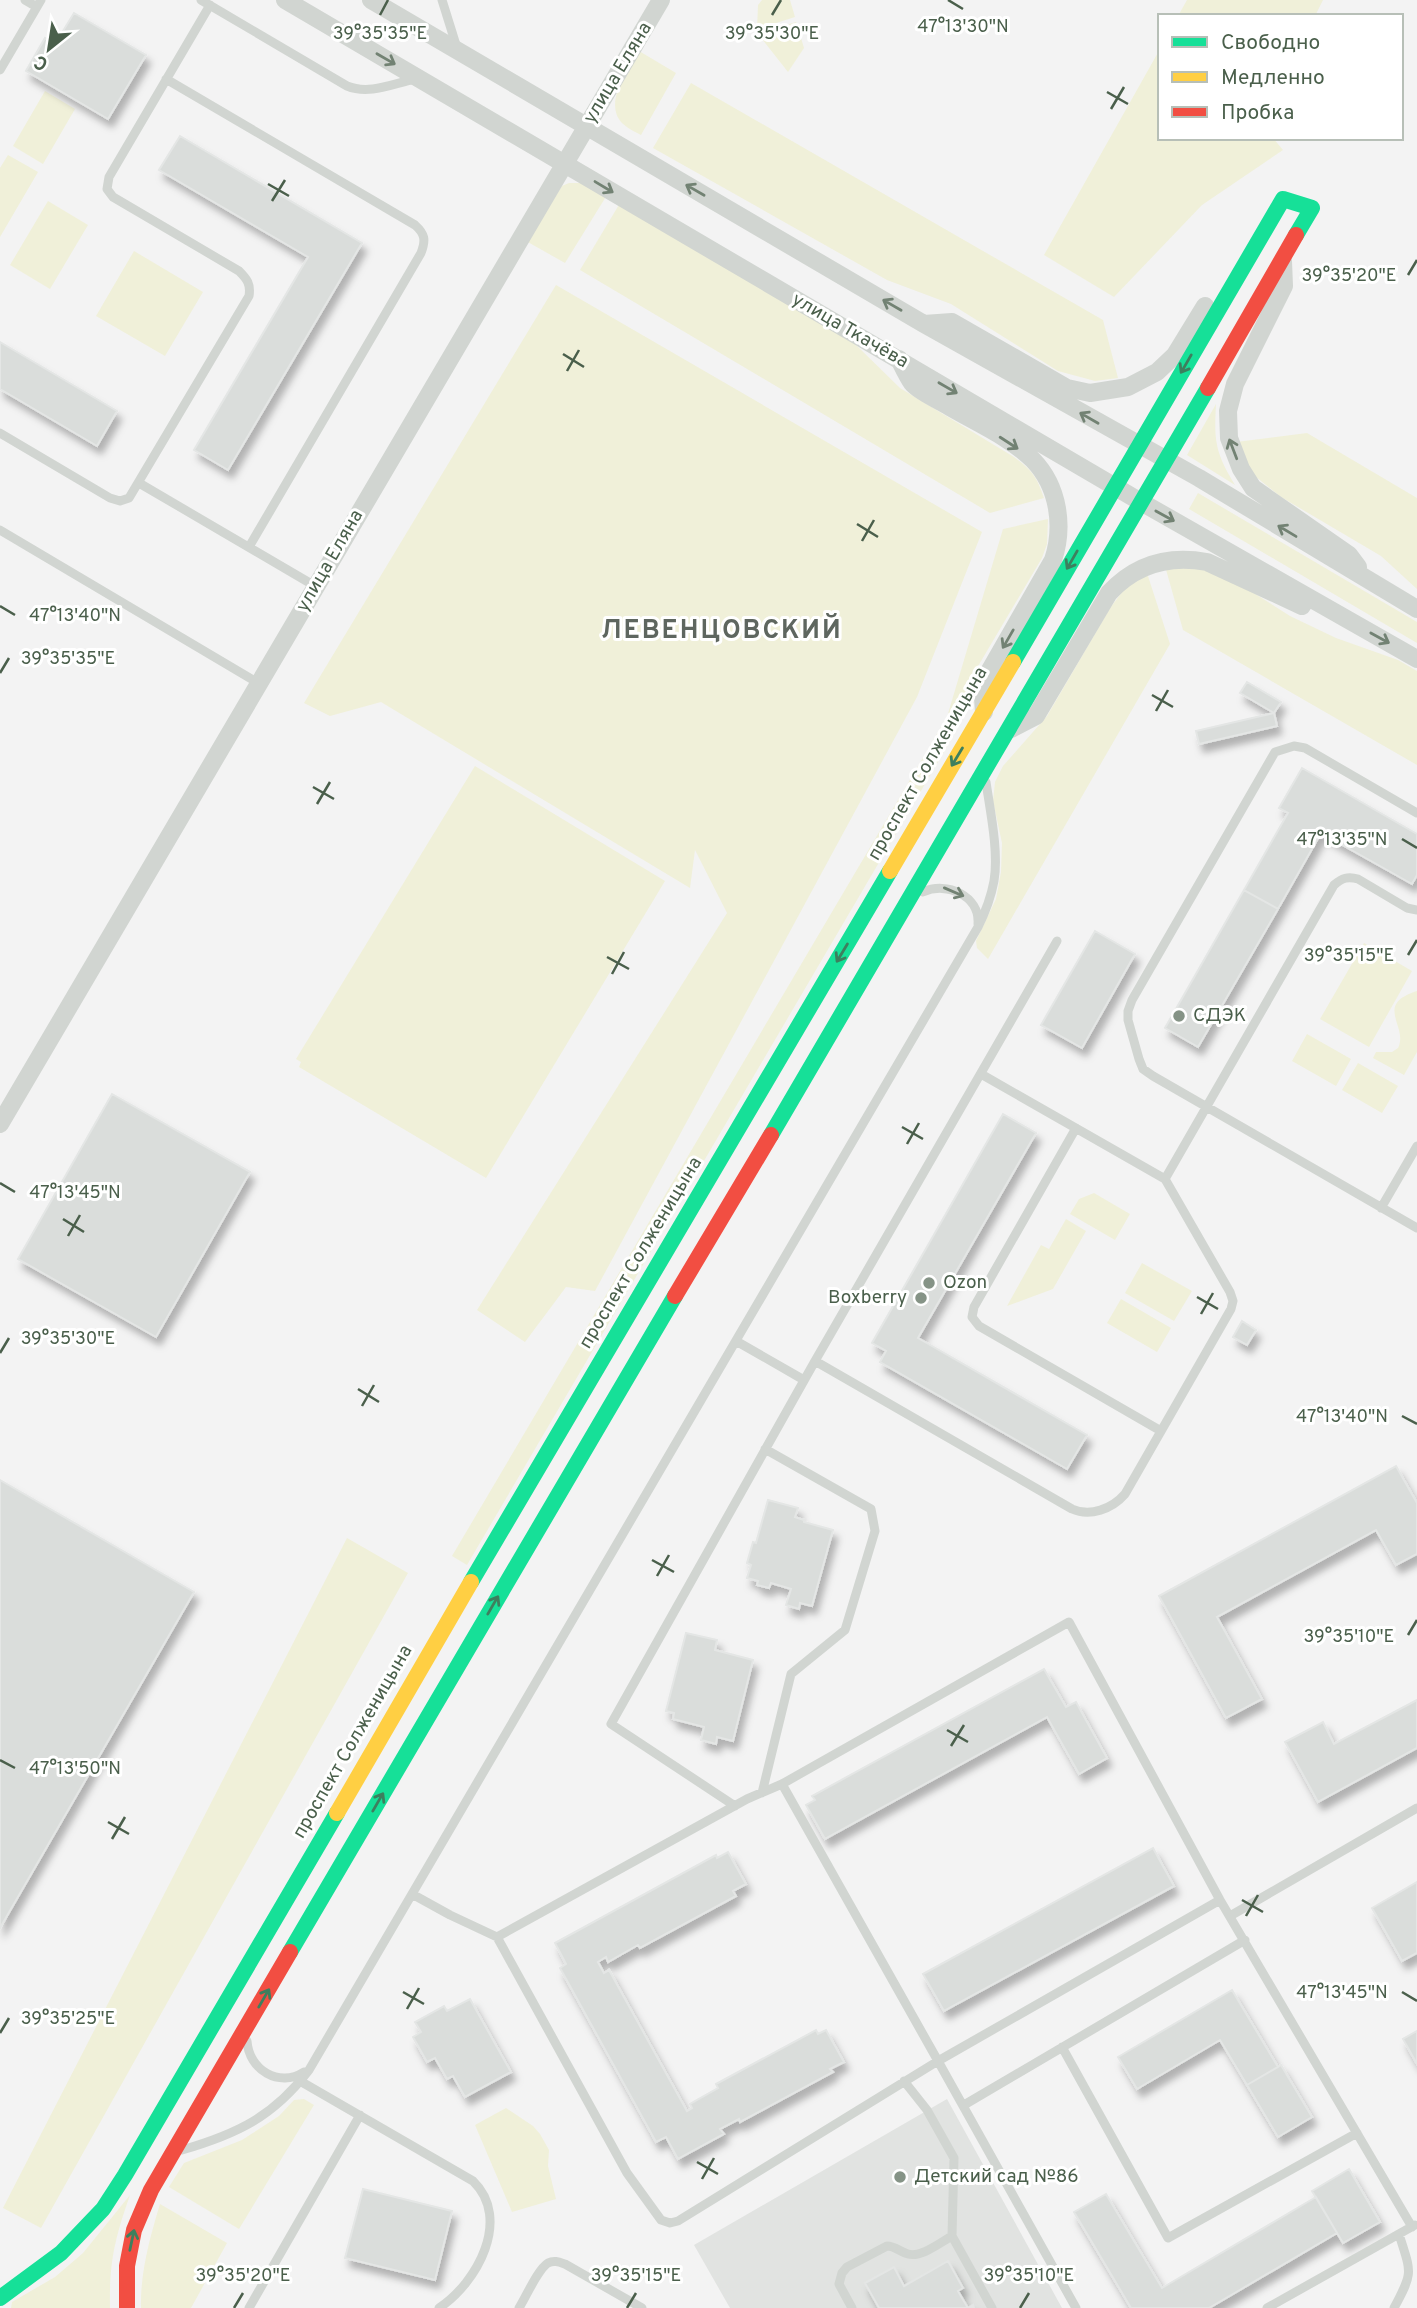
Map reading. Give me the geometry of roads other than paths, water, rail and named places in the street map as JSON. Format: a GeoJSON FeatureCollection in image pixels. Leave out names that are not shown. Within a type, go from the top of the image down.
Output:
{"type":"FeatureCollection","features":[{"type":"Feature","properties":{"kind":"street","name":"улица Ткачёва"},"geometry":{"type":"LineString","coordinates":[[285,0],[1141,502],[1417,659]]}},
{"type":"Feature","properties":{"kind":"street"},"geometry":{"type":"LineString","coordinates":[[371,0],[924,324],[1166,460],[1417,610]]}},
{"type":"Feature","properties":{"kind":"street","name":"улица Еляна"},"geometry":{"type":"LineString","coordinates":[[0,1124],[661,0]]}},
{"type":"Feature","properties":{"kind":"street","name":"проспект Солженицына"},"geometry":{"type":"LineString","coordinates":[[0,2298],[61,2253],[103,2209],[125,2175],[1283,199],[1312,208],[1283,259]]}},
{"type":"Feature","properties":{"kind":"street"},"geometry":{"type":"LineString","coordinates":[[924,324],[952,322],[1076,391],[1099,393],[1128,387],[1157,372],[1175,355],[1235,257],[1255,245]]}},
{"type":"Feature","properties":{"kind":"street"},"geometry":{"type":"LineString","coordinates":[[127,2308],[127,2266],[134,2230],[151,2190],[910,901],[1283,259]]}},
{"type":"Feature","properties":{"kind":"street"},"geometry":{"type":"LineString","coordinates":[[1283,259],[1284,286],[1235,384],[1228,411],[1229,438],[1241,469],[1253,488],[1349,555],[1366,579]]}},
{"type":"Feature","properties":{"kind":"street"},"geometry":{"type":"LineString","coordinates":[[899,359],[913,385],[1014,445],[1032,460],[1043,473],[1055,499],[1060,526],[1059,542],[1053,560],[982,684],[984,712]]}},
{"type":"Feature","properties":{"kind":"street"},"geometry":{"type":"LineString","coordinates":[[1009,730],[1036,716],[1109,593],[1122,579],[1156,562],[1191,559],[1207,562],[1304,607],[1342,617]]}},
{"type":"Feature","properties":{"kind":"lane"},"geometry":{"type":"LineString","coordinates":[[0,70],[39,4],[25,0]]}},
{"type":"Feature","properties":{"kind":"lane"},"geometry":{"type":"LineString","coordinates":[[201,0],[358,91],[417,78]]}},
{"type":"Feature","properties":{"kind":"lane"},"geometry":{"type":"LineString","coordinates":[[442,0],[458,51]]}},
{"type":"Feature","properties":{"kind":"lane"},"geometry":{"type":"LineString","coordinates":[[0,433],[110,498],[120,501],[129,498],[249,296],[247,279],[239,271],[113,197],[107,189],[109,177],[210,5]]}},
{"type":"Feature","properties":{"kind":"lane"},"geometry":{"type":"LineString","coordinates":[[166,79],[415,225],[423,233],[426,242],[248,547]]}},
{"type":"Feature","properties":{"kind":"lane"},"geometry":{"type":"LineString","coordinates":[[139,483],[315,586]]}},
{"type":"Feature","properties":{"kind":"lane"},"geometry":{"type":"LineString","coordinates":[[0,530],[258,683]]}},
{"type":"Feature","properties":{"kind":"lane"},"geometry":{"type":"LineString","coordinates":[[1417,813],[1305,748],[1294,746],[1275,752],[1128,1011],[1128,1020],[1143,1069],[1417,1228]]}},
{"type":"Feature","properties":{"kind":"lane"},"geometry":{"type":"LineString","coordinates":[[173,2152],[215,2141],[239,2130],[270,2111],[292,2092],[309,2070],[978,928],[995,879],[993,832],[985,770]]}},
{"type":"Feature","properties":{"kind":"lane"},"geometry":{"type":"LineString","coordinates":[[1165,1179],[1334,885],[1341,879],[1358,879],[1407,908],[1417,910]]}},
{"type":"Feature","properties":{"kind":"lane"},"geometry":{"type":"LineString","coordinates":[[910,901],[927,890],[940,887],[956,890],[971,902],[978,915],[978,928]]}},
{"type":"Feature","properties":{"kind":"lane"},"geometry":{"type":"LineString","coordinates":[[735,1806],[611,1724],[804,1380],[1057,941]]}},
{"type":"Feature","properties":{"kind":"lane"},"geometry":{"type":"LineString","coordinates":[[815,1362],[1082,1513],[1093,1512],[1118,1502],[1161,1431],[1230,1311],[1233,1301],[1230,1292],[1165,1179],[981,1074]]}},
{"type":"Feature","properties":{"kind":"lane"},"geometry":{"type":"LineString","coordinates":[[1076,1128],[974,1307],[972,1317],[979,1326],[1161,1431]]}},
{"type":"Feature","properties":{"kind":"lane"},"geometry":{"type":"LineString","coordinates":[[1381,1208],[1417,1146]]}},
{"type":"Feature","properties":{"kind":"lane"},"geometry":{"type":"LineString","coordinates":[[736,1341],[804,1380]]}},
{"type":"Feature","properties":{"kind":"lane"},"geometry":{"type":"LineString","coordinates":[[762,1793],[791,1674],[845,1630],[875,1531],[871,1509],[765,1449]]}},
{"type":"Feature","properties":{"kind":"lane"},"geometry":{"type":"LineString","coordinates":[[497,1937],[735,1806],[782,1784],[1069,1622],[1220,1900],[1415,2226],[1268,2308]]}},
{"type":"Feature","properties":{"kind":"lane"},"geometry":{"type":"LineString","coordinates":[[782,1784],[1076,2308]]}},
{"type":"Feature","properties":{"kind":"lane"},"geometry":{"type":"LineString","coordinates":[[1230,1916],[1417,1808]]}},
{"type":"Feature","properties":{"kind":"lane"},"geometry":{"type":"LineString","coordinates":[[412,1894],[497,1937],[627,2173],[661,2220],[670,2223],[678,2221],[938,2061],[1220,1900]]}},
{"type":"Feature","properties":{"kind":"lane"},"geometry":{"type":"LineString","coordinates":[[964,2105],[1245,1940]]}},
{"type":"Feature","properties":{"kind":"lane"},"geometry":{"type":"LineString","coordinates":[[246,2029],[247,2050],[255,2065],[268,2075],[281,2079],[296,2078],[309,2070]]}},
{"type":"Feature","properties":{"kind":"lane"},"geometry":{"type":"LineString","coordinates":[[1062,2047],[1168,2238],[1357,2133]]}},
{"type":"Feature","properties":{"kind":"lane"},"geometry":{"type":"LineString","coordinates":[[300,2081],[473,2181],[482,2190],[488,2202],[489,2232],[481,2262],[462,2289],[439,2308]]}},
{"type":"Feature","properties":{"kind":"lane"},"geometry":{"type":"LineString","coordinates":[[904,2081],[927,2110],[954,2158],[952,2236],[992,2308]]}},
{"type":"Feature","properties":{"kind":"lane"},"geometry":{"type":"LineString","coordinates":[[249,2308],[360,2115]]}},
{"type":"Feature","properties":{"kind":"lane"},"geometry":{"type":"LineString","coordinates":[[1394,2308],[1409,2281],[1410,2271],[1399,2234]]}},
{"type":"Feature","properties":{"kind":"lane"},"geometry":{"type":"LineString","coordinates":[[852,2308],[839,2284],[842,2273],[848,2267],[887,2245],[906,2254],[917,2255],[952,2236]]}},
{"type":"Feature","properties":{"kind":"lane"},"geometry":{"type":"LineString","coordinates":[[519,2308],[541,2271],[547,2264],[556,2261],[642,2308]]}},
{"type":"Feature","properties":{"kind":"place","name":"СДЭК"},"geometry":{"type":"Point","coordinates":[1179,1016]}},
{"type":"Feature","properties":{"kind":"place","name":"Ozon"},"geometry":{"type":"Point","coordinates":[929,1283]}},
{"type":"Feature","properties":{"kind":"place","name":"Boxberry"},"geometry":{"type":"Point","coordinates":[921,1298]}},
{"type":"Feature","properties":{"kind":"place","name":"Детский сад №86"},"geometry":{"type":"Point","coordinates":[900,2177]}},
{"type":"Feature","properties":{"kind":"district","name":"ЛЕВЕНЦОВСКИЙ"},"geometry":{"type":"Point","coordinates":[722,631]}}]}
